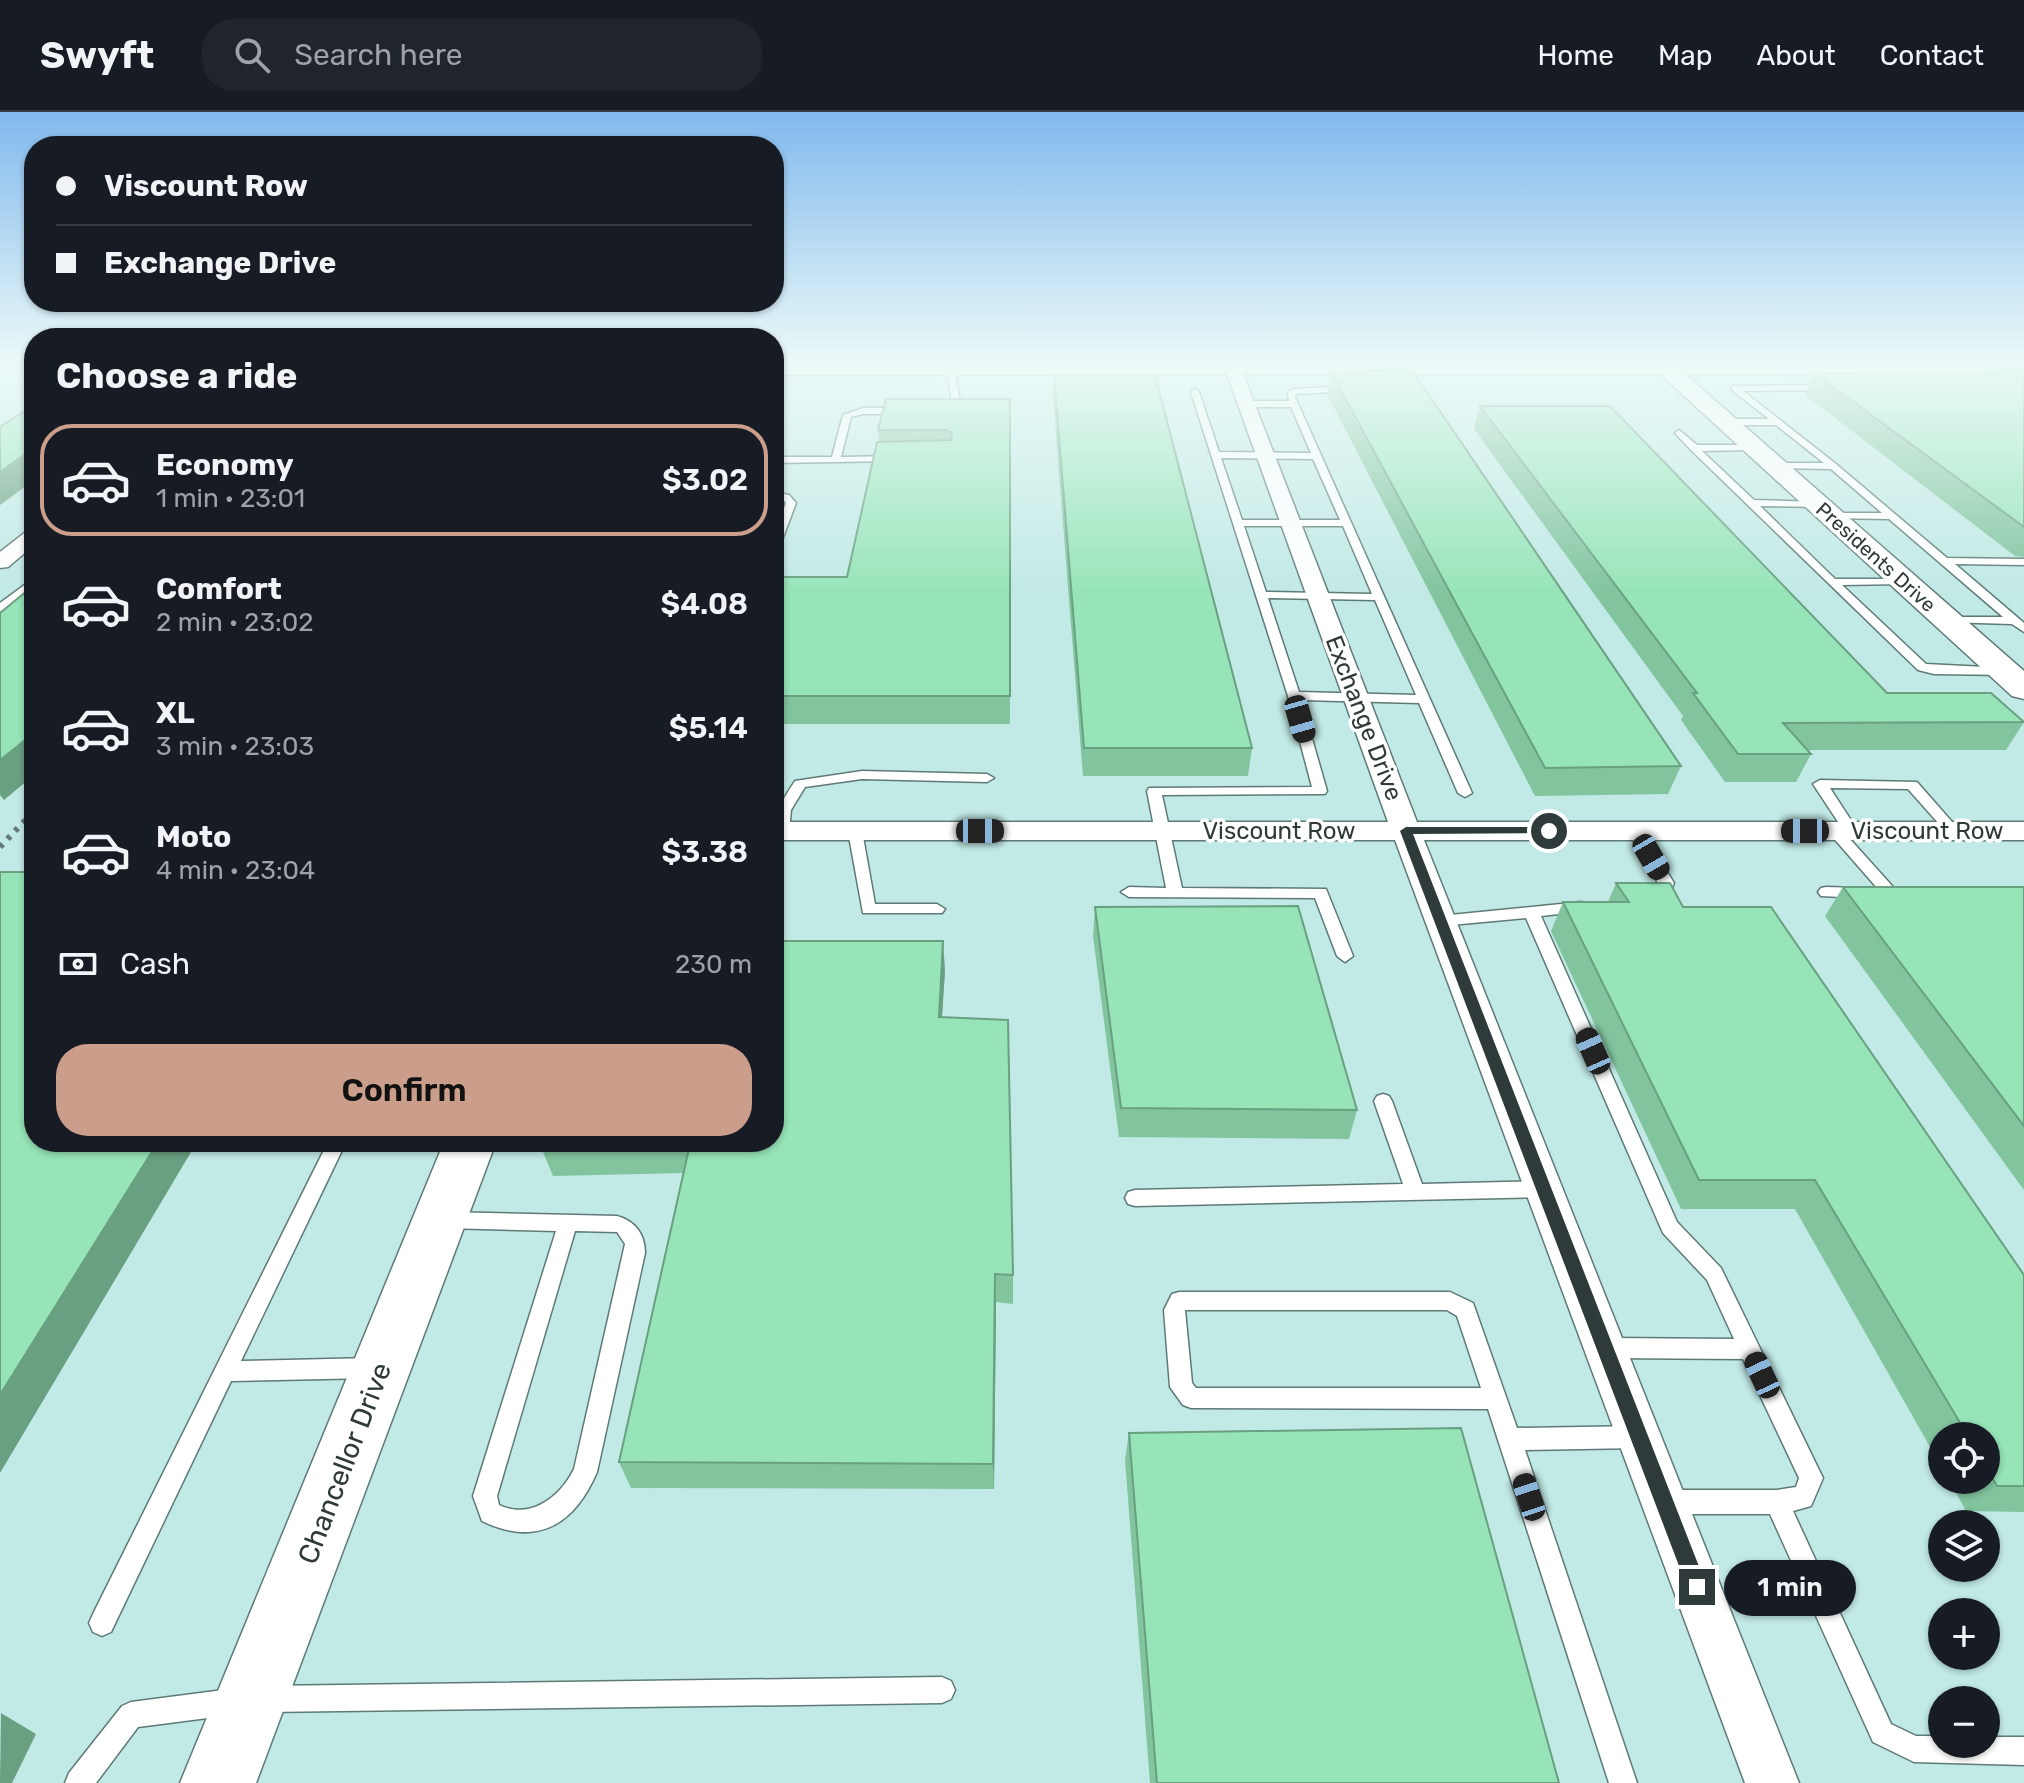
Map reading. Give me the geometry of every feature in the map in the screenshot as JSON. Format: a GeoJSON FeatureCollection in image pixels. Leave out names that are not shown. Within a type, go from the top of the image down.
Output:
{"type":"FeatureCollection","features":[{"type":"Feature","properties":{"kind":"street","name":"Exchange Drive"},"geometry":{"type":"LineString","coordinates":[[1261,439],[1440,921],[1772,1783]]}},
{"type":"Feature","properties":{"kind":"street","name":"Presidents Drive"},"geometry":{"type":"LineString","coordinates":[[1743,439],[2015,680]]}},
{"type":"Feature","properties":{"kind":"street"},"geometry":{"type":"LineString","coordinates":[[0,562],[24,544]]}},
{"type":"Feature","properties":{"kind":"street","name":"Viscount Row"},"geometry":{"type":"LineString","coordinates":[[784,831],[2024,831]]}},
{"type":"Feature","properties":{"kind":"street","name":"Chancellor Drive"},"geometry":{"type":"LineString","coordinates":[[218,1783],[466,1152]]}},
{"type":"Feature","properties":{"kind":"lane"},"geometry":{"type":"LineString","coordinates":[[836,459],[841,439]]}},
{"type":"Feature","properties":{"kind":"lane"},"geometry":{"type":"LineString","coordinates":[[1175,893],[1154,791],[1320,791],[1294,696],[1209,439]]}},
{"type":"Feature","properties":{"kind":"lane"},"geometry":{"type":"LineString","coordinates":[[1310,439],[1465,793]]}},
{"type":"Feature","properties":{"kind":"lane"},"geometry":{"type":"LineString","coordinates":[[1685,439],[1922,667],[2015,680]]}},
{"type":"Feature","properties":{"kind":"lane"},"geometry":{"type":"LineString","coordinates":[[1799,439],[2019,625]]}},
{"type":"Feature","properties":{"kind":"lane"},"geometry":{"type":"LineString","coordinates":[[1694,448],[1752,447]]}},
{"type":"Feature","properties":{"kind":"lane"},"geometry":{"type":"LineString","coordinates":[[1214,455],[1318,456]]}},
{"type":"Feature","properties":{"kind":"lane"},"geometry":{"type":"LineString","coordinates":[[784,460],[899,459]]}},
{"type":"Feature","properties":{"kind":"lane"},"geometry":{"type":"LineString","coordinates":[[1774,466],[1833,466]]}},
{"type":"Feature","properties":{"kind":"lane"},"geometry":{"type":"LineString","coordinates":[[784,497],[791,503],[784,522]]}},
{"type":"Feature","properties":{"kind":"lane"},"geometry":{"type":"LineString","coordinates":[[1751,503],[1891,516]]}},
{"type":"Feature","properties":{"kind":"lane"},"geometry":{"type":"LineString","coordinates":[[1238,523],[1347,523]]}},
{"type":"Feature","properties":{"kind":"lane"},"geometry":{"type":"LineString","coordinates":[[1944,561],[2024,562]]}},
{"type":"Feature","properties":{"kind":"lane"},"geometry":{"type":"LineString","coordinates":[[1832,582],[1903,581]]}},
{"type":"Feature","properties":{"kind":"lane"},"geometry":{"type":"LineString","coordinates":[[0,609],[24,589]]}},
{"type":"Feature","properties":{"kind":"lane"},"geometry":{"type":"LineString","coordinates":[[0,592],[20,592]]}},
{"type":"Feature","properties":{"kind":"lane"},"geometry":{"type":"LineString","coordinates":[[1260,595],[1379,597]]}},
{"type":"Feature","properties":{"kind":"lane"},"geometry":{"type":"LineString","coordinates":[[1947,620],[2019,625]]}},
{"type":"Feature","properties":{"kind":"lane"},"geometry":{"type":"LineString","coordinates":[[1294,696],[1424,699]]}},
{"type":"Feature","properties":{"kind":"lane"},"geometry":{"type":"LineString","coordinates":[[784,810],[800,784],[862,775],[987,778]]}},
{"type":"Feature","properties":{"kind":"lane"},"geometry":{"type":"LineString","coordinates":[[1890,893],[1843,831],[1820,784],[1912,785],[1953,831]]}},
{"type":"Feature","properties":{"kind":"lane"},"geometry":{"type":"LineString","coordinates":[[855,831],[868,909],[937,909]]}},
{"type":"Feature","properties":{"kind":"lane"},"geometry":{"type":"LineString","coordinates":[[1631,901],[1646,900],[1665,889],[1666,883],[1635,831]]}},
{"type":"Feature","properties":{"kind":"lane"},"geometry":{"type":"LineString","coordinates":[[1129,892],[1321,893],[1345,956]]}},
{"type":"Feature","properties":{"kind":"lane"},"geometry":{"type":"LineString","coordinates":[[1826,892],[1920,893]]}},
{"type":"Feature","properties":{"kind":"lane"},"geometry":{"type":"LineString","coordinates":[[1440,921],[1603,904]]}},
{"type":"Feature","properties":{"kind":"lane"},"geometry":{"type":"LineString","coordinates":[[1531,912],[1670,1227],[1714,1274],[1811,1478],[1803,1498],[1777,1502],[1665,1502]]}},
{"type":"Feature","properties":{"kind":"lane"},"geometry":{"type":"LineString","coordinates":[[1383,1101],[1415,1192]]}},
{"type":"Feature","properties":{"kind":"lane"},"geometry":{"type":"LineString","coordinates":[[102,1623],[332,1152]]}},
{"type":"Feature","properties":{"kind":"lane"},"geometry":{"type":"LineString","coordinates":[[1135,1198],[1543,1189]]}},
{"type":"Feature","properties":{"kind":"lane"},"geometry":{"type":"LineString","coordinates":[[440,1220],[568,1223],[624,1226],[635,1242],[585,1472],[578,1491],[545,1518],[503,1522],[490,1513],[485,1496],[568,1223]]}},
{"type":"Feature","properties":{"kind":"lane"},"geometry":{"type":"LineString","coordinates":[[1495,1399],[1191,1398],[1181,1387],[1174,1310],[1179,1301],[1450,1301],[1466,1310],[1623,1783]]}},
{"type":"Feature","properties":{"kind":"lane"},"geometry":{"type":"LineString","coordinates":[[1604,1348],[1750,1349]]}},
{"type":"Feature","properties":{"kind":"lane"},"geometry":{"type":"LineString","coordinates":[[225,1371],[381,1368]]}},
{"type":"Feature","properties":{"kind":"lane"},"geometry":{"type":"LineString","coordinates":[[1510,1439],[1638,1437]]}},
{"type":"Feature","properties":{"kind":"lane"},"geometry":{"type":"LineString","coordinates":[[1777,1502],[1882,1733],[1914,1749],[2024,1751]]}},
{"type":"Feature","properties":{"kind":"lane"},"geometry":{"type":"LineString","coordinates":[[79,1783],[131,1715],[251,1699],[942,1690]]}},
{"type":"Feature","properties":{"kind":"shaded area"},"geometry":{"type":"Polygon","coordinates":[[[0,439],[24,439],[24,1152],[784,1152],[784,439],[2024,439],[2024,1783],[0,1783],[0,439]]]}},
{"type":"Feature","properties":{"kind":"building"},"geometry":{"type":"Polygon","coordinates":[[[0,439],[24,439],[24,455],[0,472],[0,439]]]}},
{"type":"Feature","properties":{"kind":"building"},"geometry":{"type":"Polygon","coordinates":[[[1010,439],[1010,696],[784,696],[784,577],[847,577],[877,442],[1010,439]]]}},
{"type":"Feature","properties":{"kind":"building"},"geometry":{"type":"Polygon","coordinates":[[[1059,439],[1172,439],[1252,748],[1084,748],[1059,439]]]}},
{"type":"Feature","properties":{"kind":"building"},"geometry":{"type":"Polygon","coordinates":[[[1367,439],[1459,439],[1681,766],[1545,768],[1367,439]]]}},
{"type":"Feature","properties":{"kind":"building"},"geometry":{"type":"Polygon","coordinates":[[[1505,439],[1642,439],[1887,693],[1991,693],[2024,722],[1783,723],[1811,754],[1738,754],[1693,693],[1697,693],[1505,439]]]}},
{"type":"Feature","properties":{"kind":"building"},"geometry":{"type":"Polygon","coordinates":[[[1904,439],[2024,439],[2024,527],[1904,439]]]}},
{"type":"Feature","properties":{"kind":"building"},"geometry":{"type":"Polygon","coordinates":[[[24,593],[24,741],[0,760],[0,613],[24,593]]]}},
{"type":"Feature","properties":{"kind":"building"},"geometry":{"type":"Polygon","coordinates":[[[0,872],[24,872],[24,1152],[152,1152],[0,1395],[0,872]]]}},
{"type":"Feature","properties":{"kind":"building"},"geometry":{"type":"Polygon","coordinates":[[[1616,883],[1670,883],[1683,907],[1771,907],[2024,1275],[2024,1486],[2000,1486],[2000,1422],[1960,1422],[1815,1180],[1699,1180],[1563,902],[1629,902],[1616,883]]]}},
{"type":"Feature","properties":{"kind":"building"},"geometry":{"type":"Polygon","coordinates":[[[1843,887],[2024,887],[2024,1126],[1843,887]]]}},
{"type":"Feature","properties":{"kind":"building"},"geometry":{"type":"Polygon","coordinates":[[[1298,906],[1357,1110],[1121,1108],[1095,907],[1298,906]]]}},
{"type":"Feature","properties":{"kind":"building"},"geometry":{"type":"Polygon","coordinates":[[[784,941],[943,941],[939,1017],[1008,1020],[1013,1275],[995,1274],[993,1464],[619,1462],[688,1152],[784,1152],[784,941]]]}},
{"type":"Feature","properties":{"kind":"building"},"geometry":{"type":"Polygon","coordinates":[[[1461,1428],[1559,1783],[1157,1783],[1129,1433],[1461,1428]]]}},
{"type":"Feature","properties":{"kind":"railway"},"geometry":{"type":"LineString","coordinates":[[0,847],[24,822]]}},
{"type":"Feature","properties":{"kind":"route"},"geometry":{"type":"LineString","coordinates":[[1549,831],[1406,831],[1697,1587]]}}]}
